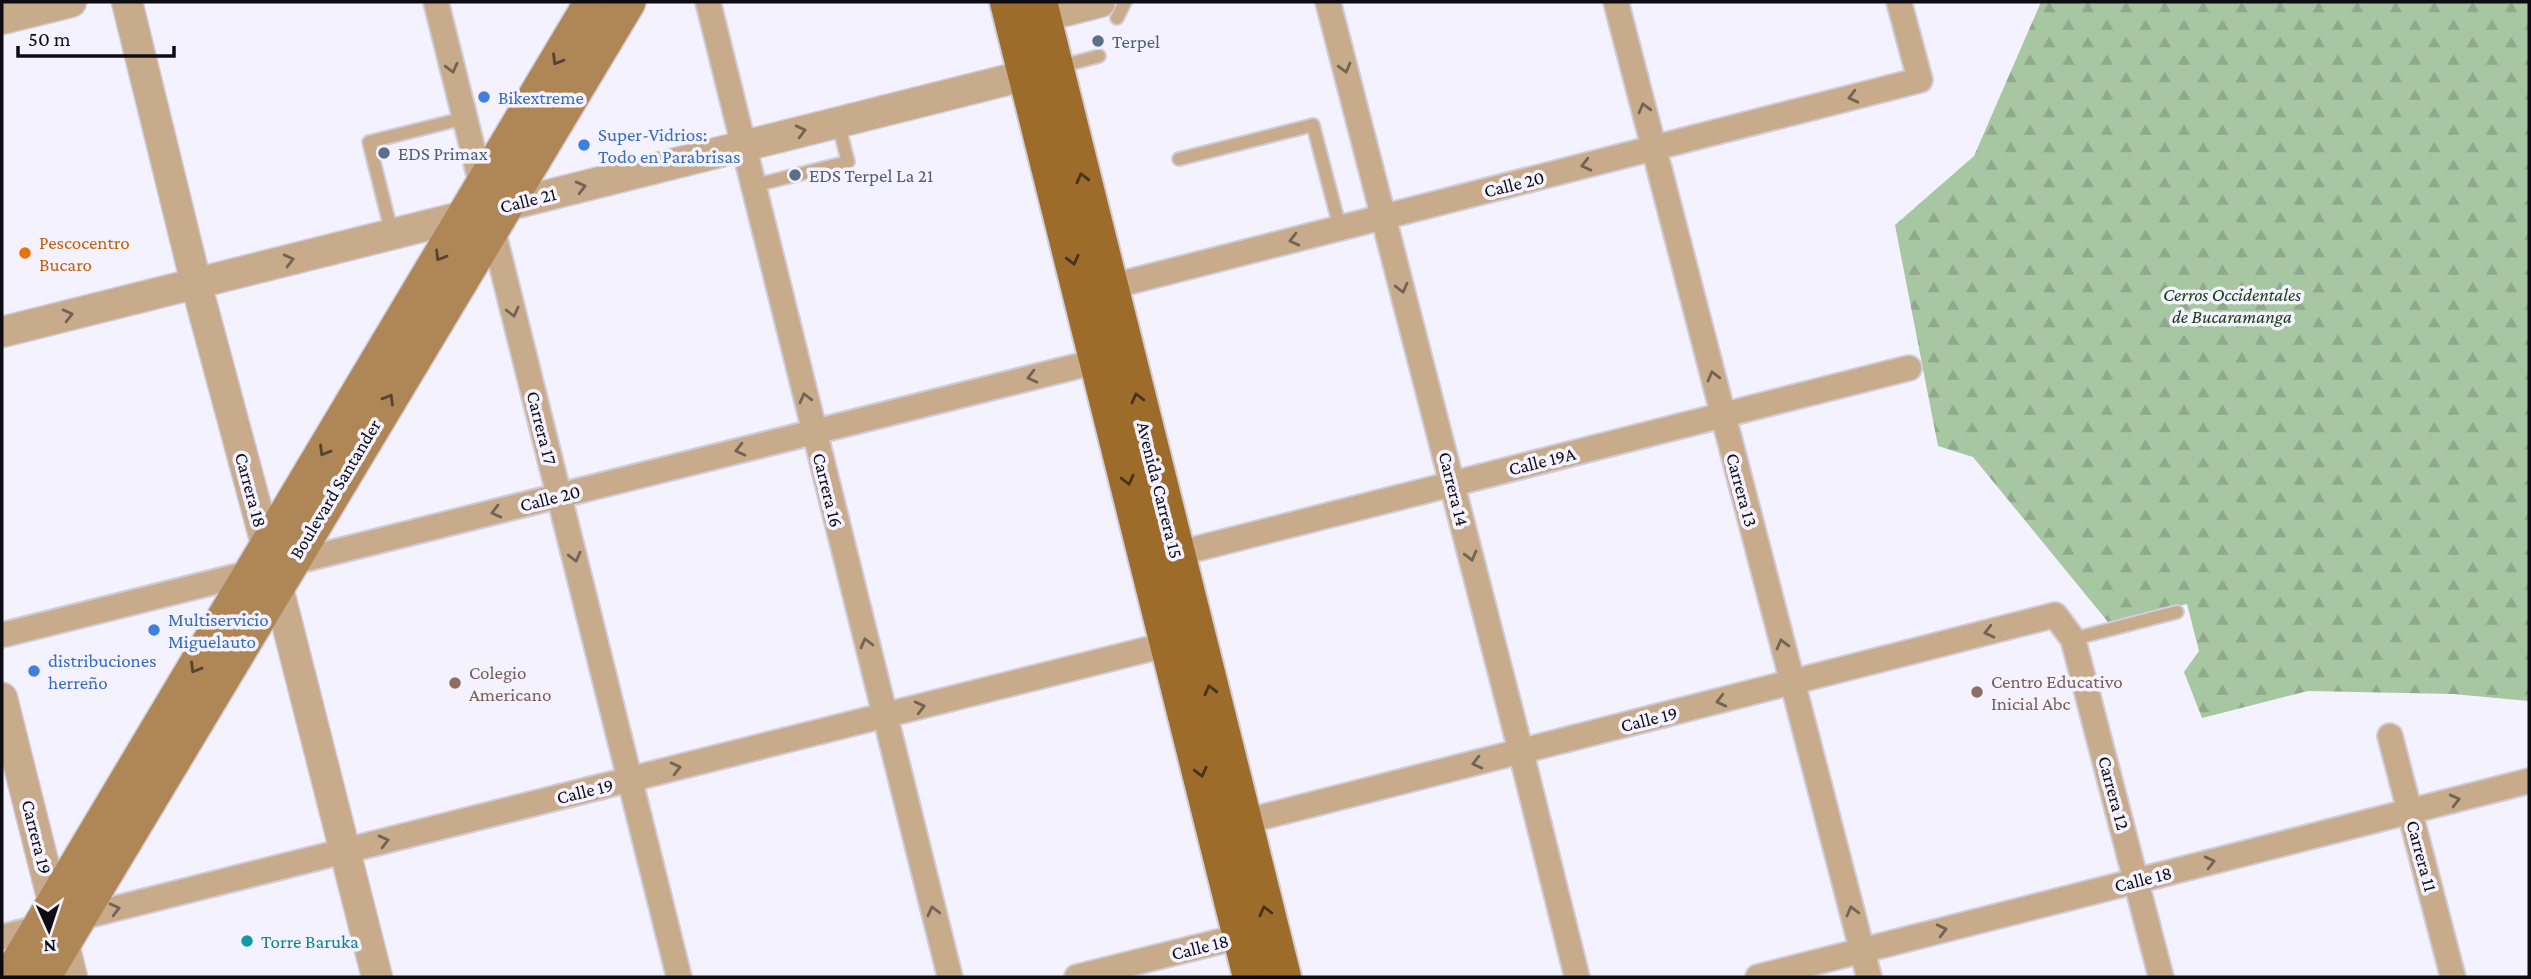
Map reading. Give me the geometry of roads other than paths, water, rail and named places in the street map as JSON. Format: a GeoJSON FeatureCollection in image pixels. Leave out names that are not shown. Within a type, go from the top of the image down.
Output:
{"type":"FeatureCollection","features":[{"type":"Feature","properties":{"kind":"main road","name":"Boulevard Santander"},"geometry":{"type":"LineString","coordinates":[[486,209],[592,2]]}},
{"type":"Feature","properties":{"kind":"main road","name":"Boulevard Santander"},"geometry":{"type":"LineString","coordinates":[[10,977],[59,923],[486,209],[628,2]]}},
{"type":"Feature","properties":{"kind":"main road","name":"Avenida Carrera 15"},"geometry":{"type":"LineString","coordinates":[[1026,11],[1041,71],[1098,361],[1252,977]]}},
{"type":"Feature","properties":{"kind":"main road","name":"Avenida Carrera 15"},"geometry":{"type":"LineString","coordinates":[[1041,71],[1109,287],[1282,977]]}},
{"type":"Feature","properties":{"kind":"main road","name":"Boulevard Santander"},"geometry":{"type":"LineString","coordinates":[[43,977],[59,923]]}},
{"type":"Feature","properties":{"kind":"street"},"geometry":{"type":"LineString","coordinates":[[2,19],[71,2]]}},
{"type":"Feature","properties":{"kind":"street","name":"Carrera 18"},"geometry":{"type":"LineString","coordinates":[[127,2],[196,283],[377,977]]}},
{"type":"Feature","properties":{"kind":"street","name":"Carrera 17"},"geometry":{"type":"LineString","coordinates":[[436,2],[679,977]]}},
{"type":"Feature","properties":{"kind":"street","name":"Carrera 16"},"geometry":{"type":"LineString","coordinates":[[708,2],[950,977]]}},
{"type":"Feature","properties":{"kind":"street","name":"Carrera 14"},"geometry":{"type":"LineString","coordinates":[[1328,2],[1577,977]]}},
{"type":"Feature","properties":{"kind":"street","name":"Carrera 13"},"geometry":{"type":"LineString","coordinates":[[1616,2],[1869,977]]}},
{"type":"Feature","properties":{"kind":"street","name":"Calle 20"},"geometry":{"type":"LineString","coordinates":[[1109,287],[1920,80],[1899,2]]}},
{"type":"Feature","properties":{"kind":"street"},"geometry":{"type":"LineString","coordinates":[[1026,11],[1108,10]]}},
{"type":"Feature","properties":{"kind":"street","name":"Calle 21"},"geometry":{"type":"LineString","coordinates":[[2,332],[1041,71]]}},
{"type":"Feature","properties":{"kind":"street","name":"Calle 20"},"geometry":{"type":"LineString","coordinates":[[2,635],[1098,361]]}},
{"type":"Feature","properties":{"kind":"street","name":"Calle 19A"},"geometry":{"type":"LineString","coordinates":[[1176,554],[1909,368]]}},
{"type":"Feature","properties":{"kind":"street","name":"Calle 19"},"geometry":{"type":"LineString","coordinates":[[1243,822],[2055,615]]}},
{"type":"Feature","properties":{"kind":"street","name":"Carrera 12"},"geometry":{"type":"LineString","coordinates":[[2055,615],[2073,639],[2161,977]]}},
{"type":"Feature","properties":{"kind":"street","name":"Calle 19"},"geometry":{"type":"LineString","coordinates":[[2,937],[1169,644]]}},
{"type":"Feature","properties":{"kind":"street","name":"Carrera 19"},"geometry":{"type":"LineString","coordinates":[[2,698],[72,977]]}},
{"type":"Feature","properties":{"kind":"street","name":"Carrera 11"},"geometry":{"type":"LineString","coordinates":[[2390,736],[2454,977]]}},
{"type":"Feature","properties":{"kind":"street","name":"Calle 18"},"geometry":{"type":"LineString","coordinates":[[1758,977],[2529,781]]}},
{"type":"Feature","properties":{"kind":"street","name":"Calle 18"},"geometry":{"type":"LineString","coordinates":[[1077,977],[1242,936]]}},
{"type":"Feature","properties":{"kind":"lane"},"geometry":{"type":"LineString","coordinates":[[1108,10],[1125,2]]}},
{"type":"Feature","properties":{"kind":"lane"},"geometry":{"type":"LineString","coordinates":[[1041,71],[1098,56]]}},
{"type":"Feature","properties":{"kind":"lane"},"geometry":{"type":"LineString","coordinates":[[392,234],[369,142],[465,118]]}},
{"type":"Feature","properties":{"kind":"lane"},"geometry":{"type":"LineString","coordinates":[[752,186],[848,162],[838,122]]}},
{"type":"Feature","properties":{"kind":"lane"},"geometry":{"type":"LineString","coordinates":[[1179,159],[1313,125],[1340,228]]}},
{"type":"Feature","properties":{"kind":"lane"},"geometry":{"type":"LineString","coordinates":[[2073,639],[2178,612]]}},
{"type":"Feature","properties":{"kind":"place","name":"Terpel"},"geometry":{"type":"Point","coordinates":[1098,41]}},
{"type":"Feature","properties":{"kind":"place","name":"Bikextreme"},"geometry":{"type":"Point","coordinates":[484,97]}},
{"type":"Feature","properties":{"kind":"place","name":"Super-Vidrios: Todo en Parabrisas"},"geometry":{"type":"Point","coordinates":[584,145]}},
{"type":"Feature","properties":{"kind":"place","name":"EDS Primax"},"geometry":{"type":"Point","coordinates":[384,153]}},
{"type":"Feature","properties":{"kind":"place","name":"EDS Terpel La 21"},"geometry":{"type":"Point","coordinates":[795,175]}},
{"type":"Feature","properties":{"kind":"place","name":"Pescocentro Bucaro"},"geometry":{"type":"Point","coordinates":[25,253]}},
{"type":"Feature","properties":{"kind":"place","name":"Multiservicio Miguelauto"},"geometry":{"type":"Point","coordinates":[154,630]}},
{"type":"Feature","properties":{"kind":"place","name":"distribuciones herreño"},"geometry":{"type":"Point","coordinates":[34,671]}},
{"type":"Feature","properties":{"kind":"place","name":"Colegio Americano"},"geometry":{"type":"Point","coordinates":[455,683]}},
{"type":"Feature","properties":{"kind":"place","name":"Centro Educativo Inicial Abc"},"geometry":{"type":"Point","coordinates":[1977,692]}},
{"type":"Feature","properties":{"kind":"place","name":"Torre Baruka"},"geometry":{"type":"Point","coordinates":[247,941]}},
{"type":"Feature","properties":{"kind":"park label","name":"Cerros Occidentales de Bucaramanga"},"geometry":{"type":"Point","coordinates":[2232,305]}}]}
